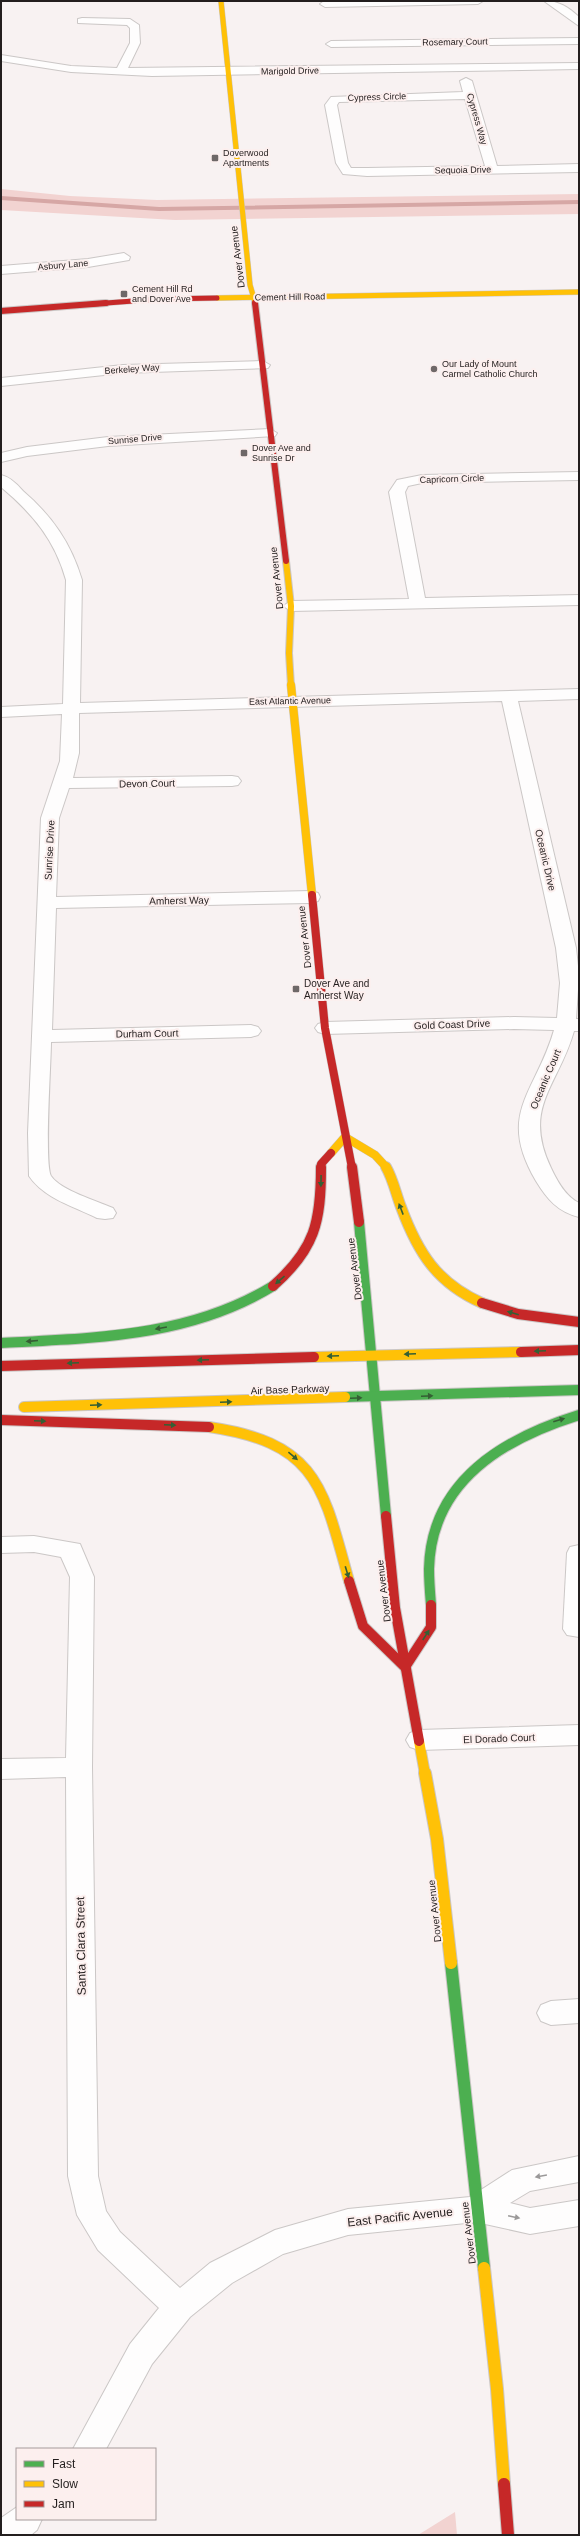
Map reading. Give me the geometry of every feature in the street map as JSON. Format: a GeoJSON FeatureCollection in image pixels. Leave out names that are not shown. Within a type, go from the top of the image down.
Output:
{"type":"FeatureCollection","features":[{"type":"Feature","properties":{"kind":"main road","name":"Dover Avenue"},"geometry":{"type":"LineString","coordinates":[[221,1],[243,208],[263,364],[290,606],[289,653],[292,701],[325,1028],[354,1179],[371,1321],[374,1397],[395,1608],[437,1839],[476,2209],[497,2389],[508,2535]]}},
{"type":"Feature","properties":{"kind":"main road","name":"Cement Hill Road"},"geometry":{"type":"LineString","coordinates":[[1,311],[114,302],[254,297],[579,292]]}},
{"type":"Feature","properties":{"kind":"main road"},"geometry":{"type":"LineString","coordinates":[[1,1343],[113,1334],[189,1323],[246,1302],[274,1286],[303,1256],[315,1235],[320,1217],[321,1164],[345,1137],[383,1162],[416,1245],[429,1266],[448,1283],[470,1297],[497,1308],[529,1318],[579,1322]]}},
{"type":"Feature","properties":{"kind":"main road"},"geometry":{"type":"LineString","coordinates":[[1,1366],[579,1350]]}},
{"type":"Feature","properties":{"kind":"main road","name":"Air Base Parkway"},"geometry":{"type":"LineString","coordinates":[[17,1408],[579,1390]]}},
{"type":"Feature","properties":{"kind":"main road"},"geometry":{"type":"LineString","coordinates":[[1,1420],[200,1426],[232,1430],[260,1437],[286,1450],[316,1480],[326,1505],[363,1626],[405,1667],[432,1626],[428,1582],[430,1556],[435,1533],[452,1492],[480,1461],[499,1446],[543,1425],[579,1416]]}},
{"type":"Feature","properties":{"kind":"street"},"geometry":{"type":"LineString","coordinates":[[325,4],[478,1]]}},
{"type":"Feature","properties":{"kind":"street"},"geometry":{"type":"LineString","coordinates":[[549,1],[566,11],[579,23]]}},
{"type":"Feature","properties":{"kind":"street"},"geometry":{"type":"LineString","coordinates":[[82,21],[130,22],[135,27],[135,43],[121,72]]}},
{"type":"Feature","properties":{"kind":"street","name":"Rosemary Court"},"geometry":{"type":"LineString","coordinates":[[331,44],[579,40]]}},
{"type":"Feature","properties":{"kind":"street","name":"Marigold Drive"},"geometry":{"type":"LineString","coordinates":[[1,58],[59,68],[121,72],[229,72],[579,66]]}},
{"type":"Feature","properties":{"kind":"street","name":"Cypress Way"},"geometry":{"type":"LineString","coordinates":[[462,68],[492,170]]}},
{"type":"Feature","properties":{"kind":"street","name":"Cypress Circle"},"geometry":{"type":"LineString","coordinates":[[347,171],[342,163],[331,105],[335,99],[470,95]]}},
{"type":"Feature","properties":{"kind":"street","name":"Sequoia Drive"},"geometry":{"type":"LineString","coordinates":[[347,171],[579,168]]}},
{"type":"Feature","properties":{"kind":"street","name":"Asbury Lane"},"geometry":{"type":"LineString","coordinates":[[5,266],[88,263],[124,256]]}},
{"type":"Feature","properties":{"kind":"street","name":"Berkeley Way"},"geometry":{"type":"LineString","coordinates":[[1,382],[123,369],[263,364]]}},
{"type":"Feature","properties":{"kind":"street","name":"Sunrise Drive"},"geometry":{"type":"LineString","coordinates":[[1,458],[38,450],[113,440],[192,435],[270,434]]}},
{"type":"Feature","properties":{"kind":"street","name":"Capricorn Circle"},"geometry":{"type":"LineString","coordinates":[[418,603],[397,492],[402,483],[422,479],[579,476]]}},
{"type":"Feature","properties":{"kind":"street","name":"Sunrise Drive"},"geometry":{"type":"LineString","coordinates":[[1,480],[43,517],[59,538],[69,558],[74,580],[68,769],[50,818],[38,1153],[40,1176],[52,1189],[105,1213]]}},
{"type":"Feature","properties":{"kind":"street"},"geometry":{"type":"LineString","coordinates":[[290,606],[579,600]]}},
{"type":"Feature","properties":{"kind":"street","name":"East Atlantic Avenue"},"geometry":{"type":"LineString","coordinates":[[1,712],[292,701],[579,694]]}},
{"type":"Feature","properties":{"kind":"street","name":"Oceanic Drive"},"geometry":{"type":"LineString","coordinates":[[509,696],[573,948],[572,1025]]}},
{"type":"Feature","properties":{"kind":"street","name":"Devon Court"},"geometry":{"type":"LineString","coordinates":[[62,783],[232,781]]}},
{"type":"Feature","properties":{"kind":"street","name":"Amherst Way"},"geometry":{"type":"LineString","coordinates":[[46,903],[311,897]]}},
{"type":"Feature","properties":{"kind":"street","name":"Gold Coast Drive"},"geometry":{"type":"LineString","coordinates":[[325,1028],[514,1023],[572,1025]]}},
{"type":"Feature","properties":{"kind":"street","name":"Oceanic Court"},"geometry":{"type":"LineString","coordinates":[[572,1025],[561,1042],[532,1104],[528,1125],[533,1150],[551,1190],[559,1200],[579,1211]]}},
{"type":"Feature","properties":{"kind":"street","name":"Durham Court"},"geometry":{"type":"LineString","coordinates":[[42,1036],[251,1031]]}},
{"type":"Feature","properties":{"kind":"street","name":"Santa Clara Street"},"geometry":{"type":"LineString","coordinates":[[1,1545],[34,1544],[71,1550],[82,1577],[79,1767],[83,2176],[92,2215],[108,2241],[179,2307]]}},
{"type":"Feature","properties":{"kind":"street"},"geometry":{"type":"LineString","coordinates":[[576,1629],[579,1553]]}},
{"type":"Feature","properties":{"kind":"street","name":"El Dorado Court"},"geometry":{"type":"LineString","coordinates":[[419,1740],[579,1736]]}},
{"type":"Feature","properties":{"kind":"street"},"geometry":{"type":"LineString","coordinates":[[1,1769],[79,1767]]}},
{"type":"Feature","properties":{"kind":"street"},"geometry":{"type":"LineString","coordinates":[[551,2013],[579,2011]]}},
{"type":"Feature","properties":{"kind":"street","name":"East Pacific Avenue"},"geometry":{"type":"LineString","coordinates":[[476,2209],[523,2179],[579,2169]]}},
{"type":"Feature","properties":{"kind":"street","name":"East Pacific Avenue"},"geometry":{"type":"LineString","coordinates":[[90,2448],[141,2354],[179,2307],[222,2273],[275,2243],[348,2222],[476,2209],[530,2221],[579,2213]]}},
{"type":"Feature","properties":{"kind":"street"},"geometry":{"type":"LineString","coordinates":[[6,2535],[24,2520]]}},
{"type":"Feature","properties":{"kind":"shaded area"},"geometry":{"type":"Polygon","coordinates":[[[1,189],[70,196],[157,200],[579,194],[579,214],[175,220],[1,210],[1,189]]]}},
{"type":"Feature","properties":{"kind":"shaded area"},"geometry":{"type":"Polygon","coordinates":[[[455,2512],[457,2535],[418,2535],[455,2512]]]}},
{"type":"Feature","properties":{"kind":"waterway"},"geometry":{"type":"LineString","coordinates":[[1,198],[159,209],[579,202]]}},
{"type":"Feature","properties":{"kind":"traffic: fast"},"geometry":{"type":"LineString","coordinates":[[359,1222],[386,1516]]}},
{"type":"Feature","properties":{"kind":"traffic: fast"},"geometry":{"type":"LineString","coordinates":[[1,1343],[105,1336],[143,1332],[179,1325],[214,1316],[246,1303],[273,1286]]}},
{"type":"Feature","properties":{"kind":"traffic: fast"},"geometry":{"type":"LineString","coordinates":[[345,1397],[579,1390]]}},
{"type":"Feature","properties":{"kind":"traffic: fast"},"geometry":{"type":"LineString","coordinates":[[431,1605],[429,1568],[434,1534],[446,1505],[464,1480],[487,1458],[514,1440],[545,1426],[579,1415]]}},
{"type":"Feature","properties":{"kind":"traffic: fast"},"geometry":{"type":"LineString","coordinates":[[451,1963],[484,2268]]}},
{"type":"Feature","properties":{"kind":"traffic: slow"},"geometry":{"type":"LineString","coordinates":[[221,1],[250,285],[255,302]]}},
{"type":"Feature","properties":{"kind":"traffic: slow"},"geometry":{"type":"LineString","coordinates":[[217,298],[579,292]]}},
{"type":"Feature","properties":{"kind":"traffic: slow"},"geometry":{"type":"LineString","coordinates":[[286,561],[291,606],[289,653],[292,701],[312,895]]}},
{"type":"Feature","properties":{"kind":"traffic: slow"},"geometry":{"type":"LineString","coordinates":[[331,1153],[345,1137],[370,1151],[379,1158],[389,1171],[406,1220],[420,1251],[429,1264],[452,1287],[466,1296],[482,1303]]}},
{"type":"Feature","properties":{"kind":"traffic: slow"},"geometry":{"type":"LineString","coordinates":[[314,1357],[521,1352]]}},
{"type":"Feature","properties":{"kind":"traffic: slow"},"geometry":{"type":"LineString","coordinates":[[24,1407],[345,1397]]}},
{"type":"Feature","properties":{"kind":"traffic: slow"},"geometry":{"type":"LineString","coordinates":[[209,1427],[254,1436],[281,1448],[305,1467],[315,1479],[325,1499],[349,1581]]}},
{"type":"Feature","properties":{"kind":"traffic: slow"},"geometry":{"type":"LineString","coordinates":[[419,1741],[437,1839],[451,1963]]}},
{"type":"Feature","properties":{"kind":"traffic: slow"},"geometry":{"type":"LineString","coordinates":[[484,2268],[497,2389],[504,2484]]}},
{"type":"Feature","properties":{"kind":"traffic: jam"},"geometry":{"type":"LineString","coordinates":[[1,311],[160,299],[217,298]]}},
{"type":"Feature","properties":{"kind":"traffic: jam"},"geometry":{"type":"LineString","coordinates":[[255,302],[286,561]]}},
{"type":"Feature","properties":{"kind":"traffic: jam"},"geometry":{"type":"LineString","coordinates":[[312,895],[325,1028],[354,1179],[359,1222]]}},
{"type":"Feature","properties":{"kind":"traffic: jam"},"geometry":{"type":"LineString","coordinates":[[273,1286],[289,1272],[309,1246],[319,1218],[321,1202],[321,1164],[331,1153]]}},
{"type":"Feature","properties":{"kind":"traffic: jam"},"geometry":{"type":"LineString","coordinates":[[482,1303],[518,1314],[579,1322]]}},
{"type":"Feature","properties":{"kind":"traffic: jam"},"geometry":{"type":"LineString","coordinates":[[521,1352],[579,1350]]}},
{"type":"Feature","properties":{"kind":"traffic: jam"},"geometry":{"type":"LineString","coordinates":[[1,1366],[314,1357]]}},
{"type":"Feature","properties":{"kind":"traffic: jam"},"geometry":{"type":"LineString","coordinates":[[1,1420],[209,1427]]}},
{"type":"Feature","properties":{"kind":"traffic: jam"},"geometry":{"type":"LineString","coordinates":[[386,1516],[395,1608],[419,1741]]}},
{"type":"Feature","properties":{"kind":"traffic: jam"},"geometry":{"type":"LineString","coordinates":[[349,1581],[363,1626],[405,1667],[431,1627],[431,1605]]}},
{"type":"Feature","properties":{"kind":"traffic: jam"},"geometry":{"type":"LineString","coordinates":[[504,2484],[508,2535]]}},
{"type":"Feature","properties":{"kind":"place","name":"Doverwood Apartments"},"geometry":{"type":"Point","coordinates":[215,158]}},
{"type":"Feature","properties":{"kind":"place","name":"Cement Hill Rd and Dover Ave"},"geometry":{"type":"Point","coordinates":[124,294]}},
{"type":"Feature","properties":{"kind":"place","name":"Our Lady of Mount Carmel Catholic Church"},"geometry":{"type":"Point","coordinates":[434,369]}},
{"type":"Feature","properties":{"kind":"place","name":"Dover Ave and Sunrise Dr"},"geometry":{"type":"Point","coordinates":[244,453]}},
{"type":"Feature","properties":{"kind":"place","name":"Dover Ave and Amherst Way"},"geometry":{"type":"Point","coordinates":[296,989]}}]}
